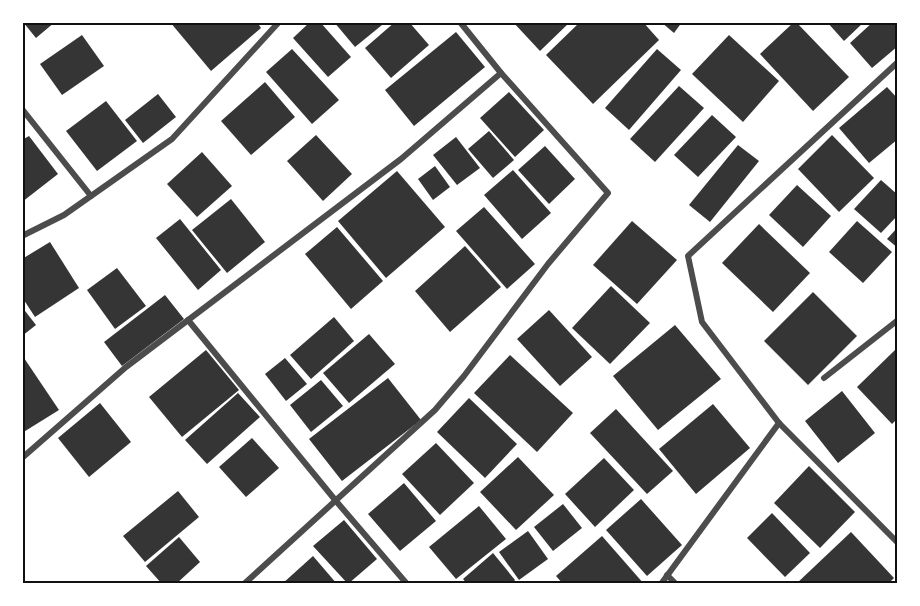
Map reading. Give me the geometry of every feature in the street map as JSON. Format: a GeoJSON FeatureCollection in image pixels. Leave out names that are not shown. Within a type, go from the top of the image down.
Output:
{"type":"FeatureCollection","features":[{"type":"Feature","properties":{"kind":"street"},"geometry":{"type":"LineString","coordinates":[[22,236],[64,214],[172,139],[279,22]]}},
{"type":"Feature","properties":{"kind":"street"},"geometry":{"type":"LineString","coordinates":[[244,584],[435,410],[464,376],[548,264],[608,193],[501,73],[460,22]]}},
{"type":"Feature","properties":{"kind":"street"},"geometry":{"type":"LineString","coordinates":[[897,62],[688,256],[702,322],[779,423],[897,543]]}},
{"type":"Feature","properties":{"kind":"street"},"geometry":{"type":"LineString","coordinates":[[22,458],[126,368],[401,159],[501,73]]}},
{"type":"Feature","properties":{"kind":"street"},"geometry":{"type":"LineString","coordinates":[[22,109],[91,196]]}},
{"type":"Feature","properties":{"kind":"street"},"geometry":{"type":"LineString","coordinates":[[188,320],[407,584]]}},
{"type":"Feature","properties":{"kind":"street"},"geometry":{"type":"LineString","coordinates":[[824,378],[897,320]]}},
{"type":"Feature","properties":{"kind":"street"},"geometry":{"type":"LineString","coordinates":[[661,584],[779,423]]}},
{"type":"Feature","properties":{"kind":"street"},"geometry":{"type":"LineString","coordinates":[[668,575],[676,584]]}},
{"type":"Feature","properties":{"kind":"building"},"geometry":{"type":"Polygon","coordinates":[[[23,22],[55,22],[36,38],[23,22]]]}},
{"type":"Feature","properties":{"kind":"building"},"geometry":{"type":"Polygon","coordinates":[[[170,22],[257,22],[261,28],[211,71],[170,22]]]}},
{"type":"Feature","properties":{"kind":"building"},"geometry":{"type":"Polygon","coordinates":[[[310,22],[320,22],[351,57],[328,77],[293,38],[310,22]]]}},
{"type":"Feature","properties":{"kind":"building"},"geometry":{"type":"Polygon","coordinates":[[[334,22],[380,22],[382,25],[355,47],[334,22]]]}},
{"type":"Feature","properties":{"kind":"building"},"geometry":{"type":"Polygon","coordinates":[[[395,22],[409,22],[429,45],[391,78],[365,48],[395,22]]]}},
{"type":"Feature","properties":{"kind":"building"},"geometry":{"type":"Polygon","coordinates":[[[513,22],[570,22],[540,51],[513,22]]]}},
{"type":"Feature","properties":{"kind":"building"},"geometry":{"type":"Polygon","coordinates":[[[580,22],[643,22],[659,40],[593,104],[546,55],[580,22]]]}},
{"type":"Feature","properties":{"kind":"building"},"geometry":{"type":"Polygon","coordinates":[[[661,22],[682,22],[674,33],[661,22]]]}},
{"type":"Feature","properties":{"kind":"building"},"geometry":{"type":"Polygon","coordinates":[[[794,22],[849,77],[813,111],[760,54],[794,22]]]}},
{"type":"Feature","properties":{"kind":"building"},"geometry":{"type":"Polygon","coordinates":[[[827,22],[864,22],[844,41],[827,22]]]}},
{"type":"Feature","properties":{"kind":"building"},"geometry":{"type":"Polygon","coordinates":[[[873,22],[898,22],[898,46],[872,68],[850,43],[873,22]]]}},
{"type":"Feature","properties":{"kind":"building"},"geometry":{"type":"Polygon","coordinates":[[[456,32],[485,67],[414,126],[385,90],[456,32]]]}},
{"type":"Feature","properties":{"kind":"building"},"geometry":{"type":"Polygon","coordinates":[[[82,35],[104,66],[62,95],[40,64],[82,35]]]}},
{"type":"Feature","properties":{"kind":"building"},"geometry":{"type":"Polygon","coordinates":[[[729,35],[779,81],[743,122],[692,74],[729,35]]]}},
{"type":"Feature","properties":{"kind":"building"},"geometry":{"type":"Polygon","coordinates":[[[292,49],[339,100],[312,124],[266,72],[292,49]]]}},
{"type":"Feature","properties":{"kind":"building"},"geometry":{"type":"Polygon","coordinates":[[[657,49],[681,70],[629,130],[605,108],[657,49]]]}},
{"type":"Feature","properties":{"kind":"building"},"geometry":{"type":"Polygon","coordinates":[[[265,82],[295,117],[251,155],[221,121],[265,82]]]}},
{"type":"Feature","properties":{"kind":"building"},"geometry":{"type":"Polygon","coordinates":[[[679,86],[704,108],[655,162],[630,139],[679,86]]]}},
{"type":"Feature","properties":{"kind":"building"},"geometry":{"type":"Polygon","coordinates":[[[887,87],[898,99],[898,139],[869,163],[839,128],[887,87]]]}},
{"type":"Feature","properties":{"kind":"building"},"geometry":{"type":"Polygon","coordinates":[[[509,92],[544,130],[515,157],[480,118],[509,92]]]}},
{"type":"Feature","properties":{"kind":"building"},"geometry":{"type":"Polygon","coordinates":[[[158,94],[176,117],[143,143],[125,120],[158,94]]]}},
{"type":"Feature","properties":{"kind":"building"},"geometry":{"type":"Polygon","coordinates":[[[106,101],[137,141],[97,171],[66,131],[106,101]]]}},
{"type":"Feature","properties":{"kind":"building"},"geometry":{"type":"Polygon","coordinates":[[[712,115],[736,137],[698,177],[674,155],[712,115]]]}},
{"type":"Feature","properties":{"kind":"building"},"geometry":{"type":"Polygon","coordinates":[[[489,131],[514,160],[493,178],[468,149],[489,131]]]}},
{"type":"Feature","properties":{"kind":"building"},"geometry":{"type":"Polygon","coordinates":[[[316,135],[352,174],[323,201],[287,161],[316,135]]]}},
{"type":"Feature","properties":{"kind":"building"},"geometry":{"type":"Polygon","coordinates":[[[832,135],[874,178],[839,212],[798,169],[832,135]]]}},
{"type":"Feature","properties":{"kind":"building"},"geometry":{"type":"Polygon","coordinates":[[[29,136],[58,174],[22,202],[22,140],[29,136]]]}},
{"type":"Feature","properties":{"kind":"building"},"geometry":{"type":"Polygon","coordinates":[[[456,137],[480,168],[457,185],[433,155],[456,137]]]}},
{"type":"Feature","properties":{"kind":"building"},"geometry":{"type":"Polygon","coordinates":[[[738,145],[759,161],[710,222],[689,205],[738,145]]]}},
{"type":"Feature","properties":{"kind":"building"},"geometry":{"type":"Polygon","coordinates":[[[545,146],[575,179],[549,204],[518,170],[545,146]]]}},
{"type":"Feature","properties":{"kind":"building"},"geometry":{"type":"Polygon","coordinates":[[[202,152],[232,186],[197,217],[167,184],[202,152]]]}},
{"type":"Feature","properties":{"kind":"building"},"geometry":{"type":"Polygon","coordinates":[[[435,166],[450,187],[433,200],[418,179],[435,166]]]}},
{"type":"Feature","properties":{"kind":"building"},"geometry":{"type":"Polygon","coordinates":[[[513,170],[551,213],[522,239],[484,195],[513,170]]]}},
{"type":"Feature","properties":{"kind":"building"},"geometry":{"type":"Polygon","coordinates":[[[397,171],[445,227],[386,278],[338,221],[397,171]]]}},
{"type":"Feature","properties":{"kind":"building"},"geometry":{"type":"Polygon","coordinates":[[[881,180],[898,195],[898,215],[881,233],[854,209],[881,180]]]}},
{"type":"Feature","properties":{"kind":"building"},"geometry":{"type":"Polygon","coordinates":[[[797,185],[831,216],[803,247],[769,215],[797,185]]]}},
{"type":"Feature","properties":{"kind":"building"},"geometry":{"type":"Polygon","coordinates":[[[231,199],[265,242],[227,273],[192,230],[231,199]]]}},
{"type":"Feature","properties":{"kind":"building"},"geometry":{"type":"Polygon","coordinates":[[[484,207],[535,264],[507,289],[456,231],[484,207]]]}},
{"type":"Feature","properties":{"kind":"building"},"geometry":{"type":"Polygon","coordinates":[[[180,219],[221,270],[198,290],[156,238],[180,219]]]}},
{"type":"Feature","properties":{"kind":"building"},"geometry":{"type":"Polygon","coordinates":[[[632,221],[677,260],[637,304],[593,265],[632,221]]]}},
{"type":"Feature","properties":{"kind":"building"},"geometry":{"type":"Polygon","coordinates":[[[857,221],[892,252],[863,283],[829,252],[857,221]]]}},
{"type":"Feature","properties":{"kind":"building"},"geometry":{"type":"Polygon","coordinates":[[[759,224],[810,273],[773,312],[722,263],[759,224]]]}},
{"type":"Feature","properties":{"kind":"building"},"geometry":{"type":"Polygon","coordinates":[[[337,227],[383,281],[351,309],[305,254],[337,227]]]}},
{"type":"Feature","properties":{"kind":"building"},"geometry":{"type":"Polygon","coordinates":[[[898,227],[898,248],[887,239],[898,227]]]}},
{"type":"Feature","properties":{"kind":"building"},"geometry":{"type":"Polygon","coordinates":[[[50,242],[79,288],[35,317],[22,297],[22,259],[50,242]]]}},
{"type":"Feature","properties":{"kind":"building"},"geometry":{"type":"Polygon","coordinates":[[[465,246],[501,287],[450,332],[415,291],[465,246]]]}},
{"type":"Feature","properties":{"kind":"building"},"geometry":{"type":"Polygon","coordinates":[[[117,268],[146,306],[115,329],[87,290],[117,268]]]}},
{"type":"Feature","properties":{"kind":"building"},"geometry":{"type":"Polygon","coordinates":[[[611,286],[650,323],[610,364],[572,328],[611,286]]]}},
{"type":"Feature","properties":{"kind":"building"},"geometry":{"type":"Polygon","coordinates":[[[813,292],[857,336],[808,385],[764,341],[813,292]]]}},
{"type":"Feature","properties":{"kind":"building"},"geometry":{"type":"Polygon","coordinates":[[[165,295],[184,319],[122,366],[104,342],[165,295]]]}},
{"type":"Feature","properties":{"kind":"building"},"geometry":{"type":"Polygon","coordinates":[[[22,307],[36,325],[22,336],[22,307]]]}},
{"type":"Feature","properties":{"kind":"building"},"geometry":{"type":"Polygon","coordinates":[[[549,310],[592,357],[560,386],[517,339],[549,310]]]}},
{"type":"Feature","properties":{"kind":"building"},"geometry":{"type":"Polygon","coordinates":[[[334,317],[354,341],[311,379],[290,355],[334,317]]]}},
{"type":"Feature","properties":{"kind":"building"},"geometry":{"type":"Polygon","coordinates":[[[675,325],[721,379],[658,430],[613,376],[675,325]]]}},
{"type":"Feature","properties":{"kind":"building"},"geometry":{"type":"Polygon","coordinates":[[[369,334],[395,364],[349,403],[323,373],[369,334]]]}},
{"type":"Feature","properties":{"kind":"building"},"geometry":{"type":"Polygon","coordinates":[[[206,350],[239,390],[182,437],[149,397],[206,350]]]}},
{"type":"Feature","properties":{"kind":"building"},"geometry":{"type":"Polygon","coordinates":[[[895,350],[898,352],[898,418],[892,424],[857,387],[895,350]]]}},
{"type":"Feature","properties":{"kind":"building"},"geometry":{"type":"Polygon","coordinates":[[[22,355],[59,410],[22,433],[22,355]]]}},
{"type":"Feature","properties":{"kind":"building"},"geometry":{"type":"Polygon","coordinates":[[[510,355],[573,413],[537,452],[474,393],[510,355]]]}},
{"type":"Feature","properties":{"kind":"building"},"geometry":{"type":"Polygon","coordinates":[[[285,358],[307,384],[286,401],[265,374],[285,358]]]}},
{"type":"Feature","properties":{"kind":"building"},"geometry":{"type":"Polygon","coordinates":[[[388,378],[421,420],[342,481],[309,439],[388,378]]]}},
{"type":"Feature","properties":{"kind":"building"},"geometry":{"type":"Polygon","coordinates":[[[321,380],[343,406],[311,432],[290,405],[321,380]]]}},
{"type":"Feature","properties":{"kind":"building"},"geometry":{"type":"Polygon","coordinates":[[[842,391],[875,433],[838,463],[805,421],[842,391]]]}},
{"type":"Feature","properties":{"kind":"building"},"geometry":{"type":"Polygon","coordinates":[[[238,393],[260,417],[207,464],[185,440],[238,393]]]}},
{"type":"Feature","properties":{"kind":"building"},"geometry":{"type":"Polygon","coordinates":[[[469,398],[517,444],[485,478],[437,432],[469,398]]]}},
{"type":"Feature","properties":{"kind":"building"},"geometry":{"type":"Polygon","coordinates":[[[100,403],[131,442],[89,477],[58,438],[100,403]]]}},
{"type":"Feature","properties":{"kind":"building"},"geometry":{"type":"Polygon","coordinates":[[[713,404],[750,448],[696,494],[659,449],[713,404]]]}},
{"type":"Feature","properties":{"kind":"building"},"geometry":{"type":"Polygon","coordinates":[[[616,409],[673,471],[647,494],[590,433],[616,409]]]}},
{"type":"Feature","properties":{"kind":"building"},"geometry":{"type":"Polygon","coordinates":[[[252,438],[279,468],[246,497],[219,467],[252,438]]]}},
{"type":"Feature","properties":{"kind":"building"},"geometry":{"type":"Polygon","coordinates":[[[436,443],[474,483],[440,515],[402,474],[436,443]]]}},
{"type":"Feature","properties":{"kind":"building"},"geometry":{"type":"Polygon","coordinates":[[[518,457],[554,495],[516,530],[480,492],[518,457]]]}},
{"type":"Feature","properties":{"kind":"building"},"geometry":{"type":"Polygon","coordinates":[[[604,458],[634,490],[595,527],[565,494],[604,458]]]}},
{"type":"Feature","properties":{"kind":"building"},"geometry":{"type":"Polygon","coordinates":[[[809,466],[855,512],[820,548],[774,503],[809,466]]]}},
{"type":"Feature","properties":{"kind":"building"},"geometry":{"type":"Polygon","coordinates":[[[404,483],[436,521],[400,551],[368,514],[404,483]]]}},
{"type":"Feature","properties":{"kind":"building"},"geometry":{"type":"Polygon","coordinates":[[[178,491],[199,517],[145,562],[123,536],[178,491]]]}},
{"type":"Feature","properties":{"kind":"building"},"geometry":{"type":"Polygon","coordinates":[[[641,499],[682,545],[647,576],[606,530],[641,499]]]}},
{"type":"Feature","properties":{"kind":"building"},"geometry":{"type":"Polygon","coordinates":[[[563,504],[582,528],[553,551],[534,527],[563,504]]]}},
{"type":"Feature","properties":{"kind":"building"},"geometry":{"type":"Polygon","coordinates":[[[479,506],[506,539],[456,579],[429,547],[479,506]]]}},
{"type":"Feature","properties":{"kind":"building"},"geometry":{"type":"Polygon","coordinates":[[[772,513],[810,553],[785,577],[747,538],[772,513]]]}},
{"type":"Feature","properties":{"kind":"building"},"geometry":{"type":"Polygon","coordinates":[[[344,520],[377,559],[348,584],[313,546],[344,520]]]}},
{"type":"Feature","properties":{"kind":"building"},"geometry":{"type":"Polygon","coordinates":[[[528,531],[548,559],[519,580],[499,552],[528,531]]]}},
{"type":"Feature","properties":{"kind":"building"},"geometry":{"type":"Polygon","coordinates":[[[851,532],[894,578],[888,584],[796,584],[851,532]]]}},
{"type":"Feature","properties":{"kind":"building"},"geometry":{"type":"Polygon","coordinates":[[[602,536],[644,584],[563,584],[556,576],[602,536]]]}},
{"type":"Feature","properties":{"kind":"building"},"geometry":{"type":"Polygon","coordinates":[[[179,537],[200,562],[176,584],[162,584],[146,566],[179,537]]]}},
{"type":"Feature","properties":{"kind":"building"},"geometry":{"type":"Polygon","coordinates":[[[493,553],[515,580],[512,584],[467,584],[463,579],[493,553]]]}},
{"type":"Feature","properties":{"kind":"building"},"geometry":{"type":"Polygon","coordinates":[[[313,556],[337,584],[282,584],[313,556]]]}}]}
